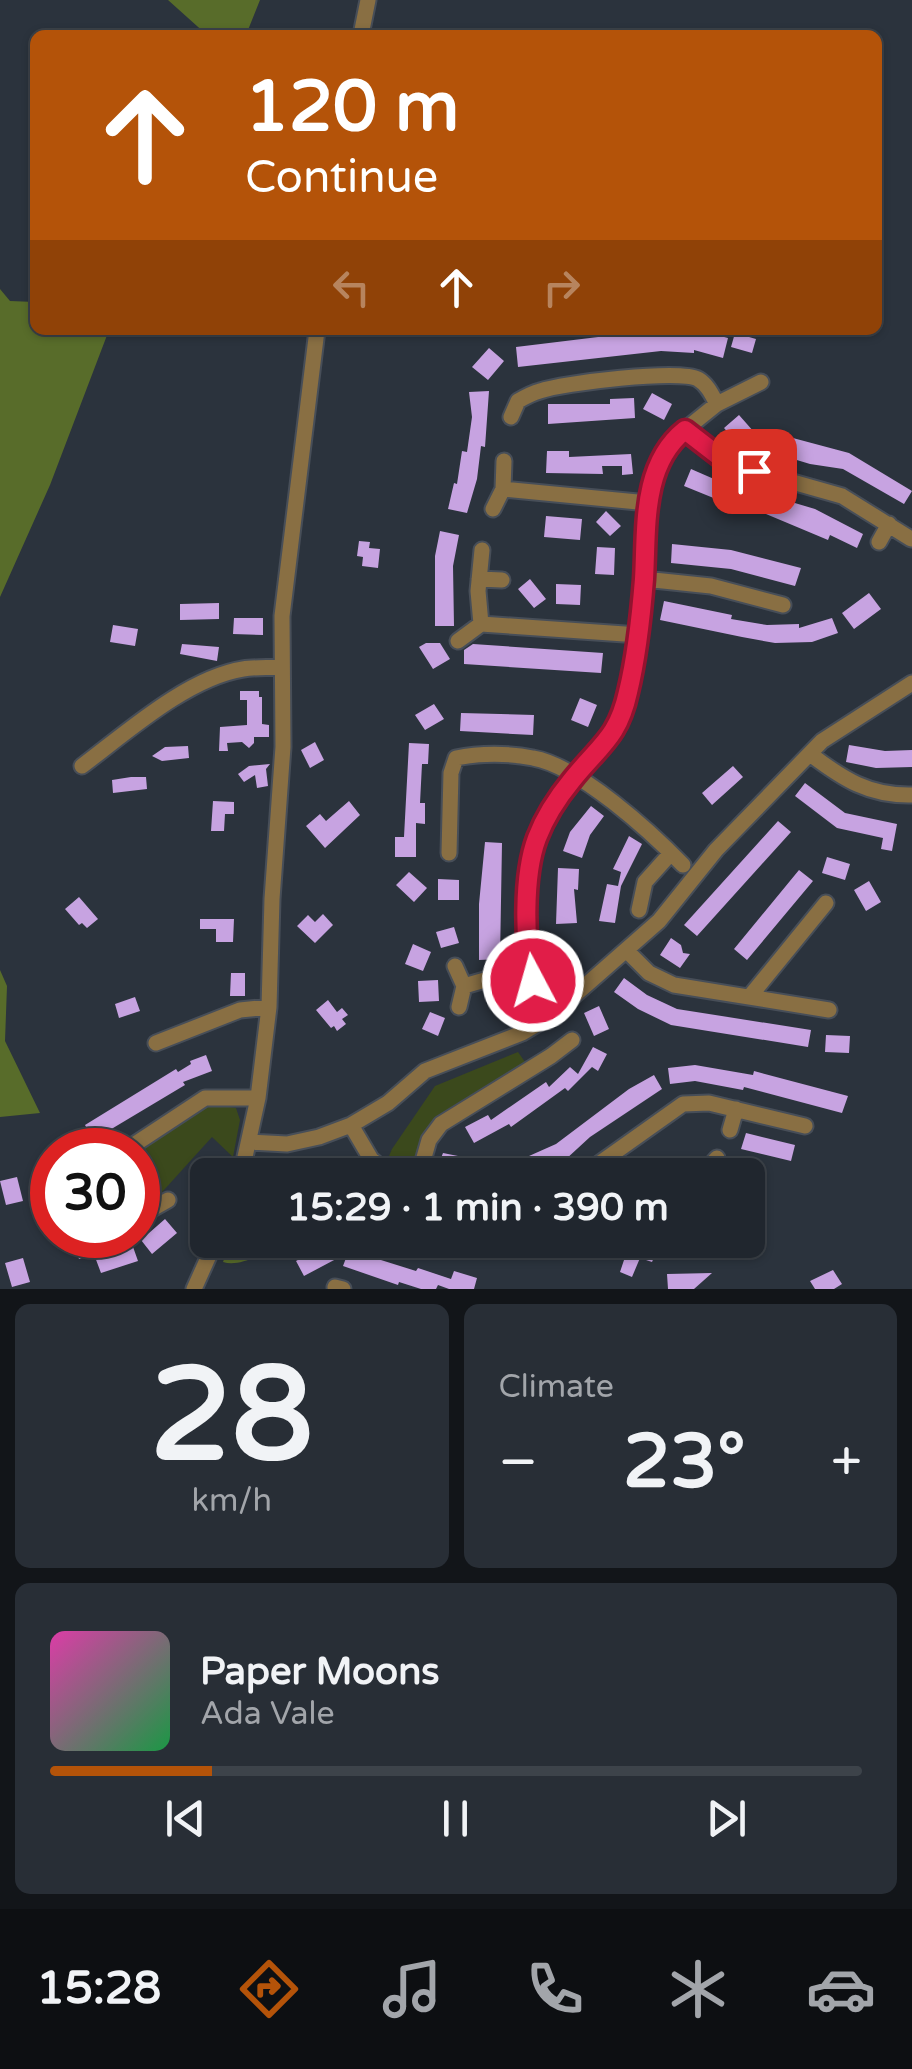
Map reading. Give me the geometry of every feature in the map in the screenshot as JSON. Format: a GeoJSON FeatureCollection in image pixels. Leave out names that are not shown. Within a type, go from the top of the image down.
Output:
{"type":"FeatureCollection","features":[{"type":"Feature","properties":{"kind":"street"},"geometry":{"type":"LineString","coordinates":[[361,30],[368,0]]}},
{"type":"Feature","properties":{"kind":"street"},"geometry":{"type":"LineString","coordinates":[[247,1158],[269,1007],[283,747],[282,616],[315,335]]}},
{"type":"Feature","properties":{"kind":"street"},"geometry":{"type":"LineString","coordinates":[[510,417],[518,400],[541,390],[674,375],[696,378],[718,404]]}},
{"type":"Feature","properties":{"kind":"street"},"geometry":{"type":"LineString","coordinates":[[552,1014],[538,992],[530,967],[527,895],[534,848],[556,800],[614,734],[627,696],[639,635],[648,503],[654,473],[676,437],[718,404],[761,382]]}},
{"type":"Feature","properties":{"kind":"street"},"geometry":{"type":"LineString","coordinates":[[685,430],[729,464],[842,496],[910,539]]}},
{"type":"Feature","properties":{"kind":"street"},"geometry":{"type":"LineString","coordinates":[[493,509],[503,488],[504,461]]}},
{"type":"Feature","properties":{"kind":"street"},"geometry":{"type":"LineString","coordinates":[[503,488],[648,503]]}},
{"type":"Feature","properties":{"kind":"street"},"geometry":{"type":"LineString","coordinates":[[878,542],[889,524]]}},
{"type":"Feature","properties":{"kind":"street"},"geometry":{"type":"LineString","coordinates":[[481,624],[482,550]]}},
{"type":"Feature","properties":{"kind":"street"},"geometry":{"type":"LineString","coordinates":[[479,579],[502,580]]}},
{"type":"Feature","properties":{"kind":"street"},"geometry":{"type":"LineString","coordinates":[[644,579],[711,586],[782,605]]}},
{"type":"Feature","properties":{"kind":"street"},"geometry":{"type":"LineString","coordinates":[[458,641],[481,624],[639,635]]}},
{"type":"Feature","properties":{"kind":"street"},"geometry":{"type":"LineString","coordinates":[[82,766],[154,713],[206,681],[241,669],[282,667]]}},
{"type":"Feature","properties":{"kind":"street"},"geometry":{"type":"LineString","coordinates":[[251,1142],[287,1144],[350,1125],[388,1103],[425,1072],[522,1033],[552,1014],[659,921],[716,850],[822,741],[912,683]]}},
{"type":"Feature","properties":{"kind":"street"},"geometry":{"type":"LineString","coordinates":[[810,754],[845,781],[866,790],[912,795]]}},
{"type":"Feature","properties":{"kind":"street"},"geometry":{"type":"LineString","coordinates":[[449,853],[456,758],[536,758],[575,776],[644,828],[677,859],[645,882],[638,910]]}},
{"type":"Feature","properties":{"kind":"street"},"geometry":{"type":"LineString","coordinates":[[645,882],[663,892]]}},
{"type":"Feature","properties":{"kind":"street"},"geometry":{"type":"LineString","coordinates":[[751,995],[826,903]]}},
{"type":"Feature","properties":{"kind":"street"},"geometry":{"type":"LineString","coordinates":[[627,951],[650,973],[674,984],[830,1010]]}},
{"type":"Feature","properties":{"kind":"street"},"geometry":{"type":"LineString","coordinates":[[454,966],[464,986],[459,1008]]}},
{"type":"Feature","properties":{"kind":"street"},"geometry":{"type":"LineString","coordinates":[[464,986],[530,967]]}},
{"type":"Feature","properties":{"kind":"street"},"geometry":{"type":"LineString","coordinates":[[156,1043],[240,1010],[269,1007]]}},
{"type":"Feature","properties":{"kind":"street"},"geometry":{"type":"LineString","coordinates":[[423,1158],[441,1124],[572,1040]]}},
{"type":"Feature","properties":{"kind":"street"},"geometry":{"type":"LineString","coordinates":[[159,1128],[205,1098],[258,1098]]}},
{"type":"Feature","properties":{"kind":"street"},"geometry":{"type":"LineString","coordinates":[[607,1158],[683,1104],[709,1103],[804,1126]]}},
{"type":"Feature","properties":{"kind":"street"},"geometry":{"type":"LineString","coordinates":[[730,1130],[736,1109]]}},
{"type":"Feature","properties":{"kind":"street"},"geometry":{"type":"LineString","coordinates":[[350,1125],[371,1158]]}},
{"type":"Feature","properties":{"kind":"street"},"geometry":{"type":"LineString","coordinates":[[160,1203],[168,1200]]}},
{"type":"Feature","properties":{"kind":"street"},"geometry":{"type":"LineString","coordinates":[[194,1289],[208,1258]]}},
{"type":"Feature","properties":{"kind":"green space"},"geometry":{"type":"Polygon","coordinates":[[[168,0],[260,0],[248,30],[201,30],[168,0]]]}},
{"type":"Feature","properties":{"kind":"green space"},"geometry":{"type":"Polygon","coordinates":[[[0,289],[10,301],[30,302],[30,335],[107,335],[50,485],[0,597],[0,289]]]}},
{"type":"Feature","properties":{"kind":"green space"},"geometry":{"type":"Polygon","coordinates":[[[0,970],[7,986],[5,1041],[40,1113],[0,1117],[0,970]]]}},
{"type":"Feature","properties":{"kind":"green space"},"geometry":{"type":"Polygon","coordinates":[[[518,1052],[525,1062],[435,1117],[424,1133],[418,1158],[390,1158],[392,1149],[435,1086],[518,1052]]]}},
{"type":"Feature","properties":{"kind":"green space"},"geometry":{"type":"Polygon","coordinates":[[[208,1104],[236,1108],[240,1120],[233,1157],[212,1137],[160,1194],[160,1136],[208,1104]]]}},
{"type":"Feature","properties":{"kind":"green space"},"geometry":{"type":"Polygon","coordinates":[[[224,1258],[252,1258],[231,1263],[223,1262],[224,1258]]]}},
{"type":"Feature","properties":{"kind":"building"},"geometry":{"type":"Polygon","coordinates":[[[615,335],[728,338],[723,358],[694,350],[661,351],[518,367],[516,347],[615,335]]]}},
{"type":"Feature","properties":{"kind":"building"},"geometry":{"type":"Polygon","coordinates":[[[734,335],[756,339],[752,353],[731,347],[734,335]]]}},
{"type":"Feature","properties":{"kind":"building"},"geometry":{"type":"Polygon","coordinates":[[[489,348],[504,361],[488,380],[472,367],[489,348]]]}},
{"type":"Feature","properties":{"kind":"building"},"geometry":{"type":"Polygon","coordinates":[[[489,391],[485,447],[481,446],[467,513],[448,509],[462,451],[467,452],[472,417],[469,392],[489,391]]]}},
{"type":"Feature","properties":{"kind":"building"},"geometry":{"type":"Polygon","coordinates":[[[652,393],[672,404],[664,420],[643,409],[652,393]]]}},
{"type":"Feature","properties":{"kind":"building"},"geometry":{"type":"Polygon","coordinates":[[[634,398],[635,418],[548,424],[548,404],[610,404],[610,399],[634,398]]]}},
{"type":"Feature","properties":{"kind":"building"},"geometry":{"type":"Polygon","coordinates":[[[739,415],[754,432],[739,445],[724,428],[739,415]]]}},
{"type":"Feature","properties":{"kind":"building"},"geometry":{"type":"Polygon","coordinates":[[[759,429],[849,453],[912,491],[904,504],[843,469],[810,464],[754,447],[759,429]]]}},
{"type":"Feature","properties":{"kind":"building"},"geometry":{"type":"Polygon","coordinates":[[[547,451],[569,451],[569,457],[631,454],[633,474],[622,475],[622,466],[602,466],[603,474],[546,473],[547,451]]]}},
{"type":"Feature","properties":{"kind":"building"},"geometry":{"type":"Polygon","coordinates":[[[691,469],[815,509],[863,534],[857,548],[830,535],[828,540],[766,514],[716,499],[684,486],[691,469]]]}},
{"type":"Feature","properties":{"kind":"building"},"geometry":{"type":"Polygon","coordinates":[[[606,511],[621,526],[610,536],[596,522],[606,511]]]}},
{"type":"Feature","properties":{"kind":"building"},"geometry":{"type":"Polygon","coordinates":[[[546,516],[582,519],[580,540],[544,537],[546,516]]]}},
{"type":"Feature","properties":{"kind":"building"},"geometry":{"type":"Polygon","coordinates":[[[440,531],[459,535],[453,566],[454,626],[435,626],[435,556],[440,531]]]}},
{"type":"Feature","properties":{"kind":"building"},"geometry":{"type":"Polygon","coordinates":[[[359,541],[380,549],[378,568],[362,566],[363,557],[357,556],[359,541]]]}},
{"type":"Feature","properties":{"kind":"building"},"geometry":{"type":"Polygon","coordinates":[[[672,544],[731,550],[801,568],[795,586],[731,569],[671,563],[672,544]]]}},
{"type":"Feature","properties":{"kind":"building"},"geometry":{"type":"Polygon","coordinates":[[[597,547],[615,548],[614,575],[595,574],[597,547]]]}},
{"type":"Feature","properties":{"kind":"building"},"geometry":{"type":"Polygon","coordinates":[[[530,579],[546,599],[534,608],[518,589],[530,579]]]}},
{"type":"Feature","properties":{"kind":"building"},"geometry":{"type":"Polygon","coordinates":[[[556,584],[581,585],[580,605],[556,604],[556,584]]]}},
{"type":"Feature","properties":{"kind":"building"},"geometry":{"type":"Polygon","coordinates":[[[869,593],[881,609],[854,629],[842,613],[869,593]]]}},
{"type":"Feature","properties":{"kind":"building"},"geometry":{"type":"Polygon","coordinates":[[[664,601],[767,625],[799,624],[799,628],[832,618],[838,633],[812,642],[775,643],[742,637],[660,620],[664,601]]]}},
{"type":"Feature","properties":{"kind":"building"},"geometry":{"type":"Polygon","coordinates":[[[219,603],[219,619],[180,620],[180,604],[219,603]]]}},
{"type":"Feature","properties":{"kind":"building"},"geometry":{"type":"Polygon","coordinates":[[[234,618],[263,618],[263,635],[233,634],[234,618]]]}},
{"type":"Feature","properties":{"kind":"building"},"geometry":{"type":"Polygon","coordinates":[[[113,625],[138,629],[135,646],[110,642],[113,625]]]}},
{"type":"Feature","properties":{"kind":"building"},"geometry":{"type":"Polygon","coordinates":[[[440,643],[450,659],[433,669],[419,647],[440,643]]]}},
{"type":"Feature","properties":{"kind":"building"},"geometry":{"type":"Polygon","coordinates":[[[182,644],[219,647],[217,661],[180,654],[182,644]]]}},
{"type":"Feature","properties":{"kind":"building"},"geometry":{"type":"Polygon","coordinates":[[[473,644],[603,653],[601,673],[464,664],[464,650],[473,644]]]}},
{"type":"Feature","properties":{"kind":"building"},"geometry":{"type":"Polygon","coordinates":[[[240,691],[259,691],[262,724],[269,725],[269,737],[254,737],[249,748],[242,742],[227,743],[228,751],[219,751],[220,727],[247,725],[247,700],[240,700],[240,691]]]}},
{"type":"Feature","properties":{"kind":"building"},"geometry":{"type":"Polygon","coordinates":[[[580,698],[597,705],[588,727],[571,720],[580,698]]]}},
{"type":"Feature","properties":{"kind":"building"},"geometry":{"type":"Polygon","coordinates":[[[434,704],[444,719],[425,730],[415,715],[434,704]]]}},
{"type":"Feature","properties":{"kind":"building"},"geometry":{"type":"Polygon","coordinates":[[[461,713],[534,715],[533,735],[460,731],[461,713]]]}},
{"type":"Feature","properties":{"kind":"building"},"geometry":{"type":"Polygon","coordinates":[[[315,742],[324,760],[310,768],[301,750],[315,742]]]}},
{"type":"Feature","properties":{"kind":"building"},"geometry":{"type":"Polygon","coordinates":[[[409,743],[429,744],[428,764],[422,764],[420,803],[425,803],[425,824],[416,823],[416,857],[395,857],[395,837],[404,837],[409,743]]]}},
{"type":"Feature","properties":{"kind":"building"},"geometry":{"type":"Polygon","coordinates":[[[849,745],[885,751],[912,750],[912,767],[876,768],[846,762],[849,745]]]}},
{"type":"Feature","properties":{"kind":"building"},"geometry":{"type":"Polygon","coordinates":[[[188,746],[189,758],[162,761],[152,756],[165,747],[188,746]]]}},
{"type":"Feature","properties":{"kind":"building"},"geometry":{"type":"Polygon","coordinates":[[[270,764],[266,769],[268,786],[257,788],[255,775],[244,782],[238,774],[249,766],[270,764]]]}},
{"type":"Feature","properties":{"kind":"building"},"geometry":{"type":"Polygon","coordinates":[[[733,766],[743,777],[712,805],[702,793],[733,766]]]}},
{"type":"Feature","properties":{"kind":"building"},"geometry":{"type":"Polygon","coordinates":[[[146,777],[147,789],[113,793],[112,780],[146,777]]]}},
{"type":"Feature","properties":{"kind":"building"},"geometry":{"type":"Polygon","coordinates":[[[805,783],[845,813],[897,824],[892,851],[881,849],[883,838],[837,828],[795,796],[805,783]]]}},
{"type":"Feature","properties":{"kind":"building"},"geometry":{"type":"Polygon","coordinates":[[[213,801],[234,802],[234,814],[225,814],[224,831],[211,831],[213,801]]]}},
{"type":"Feature","properties":{"kind":"building"},"geometry":{"type":"Polygon","coordinates":[[[349,801],[360,815],[325,848],[306,826],[320,814],[326,821],[349,801]]]}},
{"type":"Feature","properties":{"kind":"building"},"geometry":{"type":"Polygon","coordinates":[[[591,806],[604,816],[590,835],[582,858],[563,851],[570,832],[591,806]]]}},
{"type":"Feature","properties":{"kind":"building"},"geometry":{"type":"Polygon","coordinates":[[[778,821],[791,832],[697,936],[684,925],[778,821]]]}},
{"type":"Feature","properties":{"kind":"building"},"geometry":{"type":"Polygon","coordinates":[[[629,836],[642,844],[621,886],[615,923],[599,921],[607,884],[618,886],[621,872],[613,869],[629,836]]]}},
{"type":"Feature","properties":{"kind":"building"},"geometry":{"type":"Polygon","coordinates":[[[485,842],[502,843],[500,959],[479,960],[479,904],[485,842]]]}},
{"type":"Feature","properties":{"kind":"building"},"geometry":{"type":"Polygon","coordinates":[[[827,857],[850,864],[845,880],[822,873],[827,857]]]}},
{"type":"Feature","properties":{"kind":"building"},"geometry":{"type":"Polygon","coordinates":[[[558,868],[579,869],[578,890],[574,889],[577,923],[556,924],[558,868]]]}},
{"type":"Feature","properties":{"kind":"building"},"geometry":{"type":"Polygon","coordinates":[[[799,870],[813,881],[747,960],[734,949],[799,870]]]}},
{"type":"Feature","properties":{"kind":"building"},"geometry":{"type":"Polygon","coordinates":[[[409,872],[427,888],[414,902],[396,885],[409,872]]]}},
{"type":"Feature","properties":{"kind":"building"},"geometry":{"type":"Polygon","coordinates":[[[438,879],[459,880],[459,900],[438,900],[438,879]]]}},
{"type":"Feature","properties":{"kind":"building"},"geometry":{"type":"Polygon","coordinates":[[[869,881],[881,902],[866,911],[854,890],[869,881]]]}},
{"type":"Feature","properties":{"kind":"building"},"geometry":{"type":"Polygon","coordinates":[[[79,897],[98,919],[87,928],[65,909],[79,897]]]}},
{"type":"Feature","properties":{"kind":"building"},"geometry":{"type":"Polygon","coordinates":[[[323,914],[333,925],[315,943],[297,926],[308,915],[315,922],[323,914]]]}},
{"type":"Feature","properties":{"kind":"building"},"geometry":{"type":"Polygon","coordinates":[[[200,919],[234,919],[233,942],[216,942],[216,929],[200,929],[200,919]]]}},
{"type":"Feature","properties":{"kind":"building"},"geometry":{"type":"Polygon","coordinates":[[[454,927],[459,943],[441,948],[436,932],[454,927]]]}},
{"type":"Feature","properties":{"kind":"building"},"geometry":{"type":"Polygon","coordinates":[[[671,938],[681,945],[683,953],[690,954],[680,968],[660,955],[671,938]]]}},
{"type":"Feature","properties":{"kind":"building"},"geometry":{"type":"Polygon","coordinates":[[[413,944],[431,952],[423,971],[405,964],[413,944]]]}},
{"type":"Feature","properties":{"kind":"building"},"geometry":{"type":"Polygon","coordinates":[[[231,973],[245,973],[245,996],[230,996],[231,973]]]}},
{"type":"Feature","properties":{"kind":"building"},"geometry":{"type":"Polygon","coordinates":[[[624,978],[647,995],[677,1009],[811,1030],[808,1047],[671,1025],[614,992],[624,978]]]}},
{"type":"Feature","properties":{"kind":"building"},"geometry":{"type":"Polygon","coordinates":[[[438,980],[439,1001],[419,1002],[418,981],[438,980]]]}},
{"type":"Feature","properties":{"kind":"building"},"geometry":{"type":"Polygon","coordinates":[[[135,997],[140,1011],[119,1018],[115,1004],[135,997]]]}},
{"type":"Feature","properties":{"kind":"building"},"geometry":{"type":"Polygon","coordinates":[[[328,1000],[337,1012],[342,1008],[348,1015],[342,1019],[346,1024],[337,1031],[316,1010],[328,1000]]]}},
{"type":"Feature","properties":{"kind":"building"},"geometry":{"type":"Polygon","coordinates":[[[599,1006],[609,1029],[594,1036],[584,1013],[599,1006]]]}},
{"type":"Feature","properties":{"kind":"building"},"geometry":{"type":"Polygon","coordinates":[[[430,1012],[445,1018],[438,1036],[422,1029],[430,1012]]]}},
{"type":"Feature","properties":{"kind":"building"},"geometry":{"type":"Polygon","coordinates":[[[826,1035],[850,1036],[849,1053],[825,1052],[826,1035]]]}},
{"type":"Feature","properties":{"kind":"building"},"geometry":{"type":"Polygon","coordinates":[[[593,1047],[607,1054],[598,1071],[592,1067],[568,1091],[565,1088],[511,1127],[509,1124],[474,1143],[465,1127],[488,1115],[491,1120],[546,1082],[549,1087],[570,1067],[578,1074],[593,1047]]]}},
{"type":"Feature","properties":{"kind":"building"},"geometry":{"type":"Polygon","coordinates":[[[206,1055],[212,1071],[183,1082],[185,1085],[113,1128],[87,1128],[85,1125],[176,1069],[178,1072],[190,1061],[206,1055]]]}},
{"type":"Feature","properties":{"kind":"building"},"geometry":{"type":"Polygon","coordinates":[[[695,1065],[753,1075],[754,1071],[848,1096],[842,1113],[744,1087],[743,1090],[695,1081],[670,1084],[668,1068],[695,1065]]]}},
{"type":"Feature","properties":{"kind":"building"},"geometry":{"type":"Polygon","coordinates":[[[654,1075],[662,1089],[590,1137],[567,1158],[530,1158],[556,1144],[654,1075]]]}},
{"type":"Feature","properties":{"kind":"building"},"geometry":{"type":"Polygon","coordinates":[[[746,1133],[795,1145],[791,1161],[741,1149],[746,1133]]]}},
{"type":"Feature","properties":{"kind":"building"},"geometry":{"type":"Polygon","coordinates":[[[443,1153],[468,1158],[441,1158],[443,1153]]]}},
{"type":"Feature","properties":{"kind":"building"},"geometry":{"type":"Polygon","coordinates":[[[17,1177],[23,1201],[6,1205],[0,1181],[17,1177]]]}},
{"type":"Feature","properties":{"kind":"building"},"geometry":{"type":"Polygon","coordinates":[[[165,1219],[177,1233],[160,1247],[160,1223],[165,1219]]]}},
{"type":"Feature","properties":{"kind":"building"},"geometry":{"type":"Polygon","coordinates":[[[23,1258],[30,1282],[12,1287],[5,1263],[23,1258]]]}},
{"type":"Feature","properties":{"kind":"building"},"geometry":{"type":"Polygon","coordinates":[[[95,1258],[137,1258],[138,1261],[101,1273],[95,1258]]]}},
{"type":"Feature","properties":{"kind":"building"},"geometry":{"type":"Polygon","coordinates":[[[301,1258],[336,1259],[304,1276],[296,1261],[301,1258]]]}},
{"type":"Feature","properties":{"kind":"building"},"geometry":{"type":"Polygon","coordinates":[[[346,1258],[375,1258],[451,1279],[454,1271],[477,1278],[474,1289],[438,1285],[436,1289],[421,1289],[343,1266],[346,1258]]]}},
{"type":"Feature","properties":{"kind":"building"},"geometry":{"type":"Polygon","coordinates":[[[625,1258],[640,1258],[632,1277],[620,1272],[625,1258]]]}},
{"type":"Feature","properties":{"kind":"building"},"geometry":{"type":"Polygon","coordinates":[[[833,1270],[842,1284],[834,1289],[815,1289],[810,1281],[833,1270]]]}},
{"type":"Feature","properties":{"kind":"building"},"geometry":{"type":"Polygon","coordinates":[[[712,1273],[694,1289],[668,1289],[667,1274],[712,1273]]]}},
{"type":"Feature","properties":{"kind":"route"},"geometry":{"type":"LineString","coordinates":[[533,981],[527,895],[534,848],[556,800],[614,734],[627,696],[638,640],[646,523],[654,473],[676,437],[685,430],[729,464],[754,471]]}}]}
